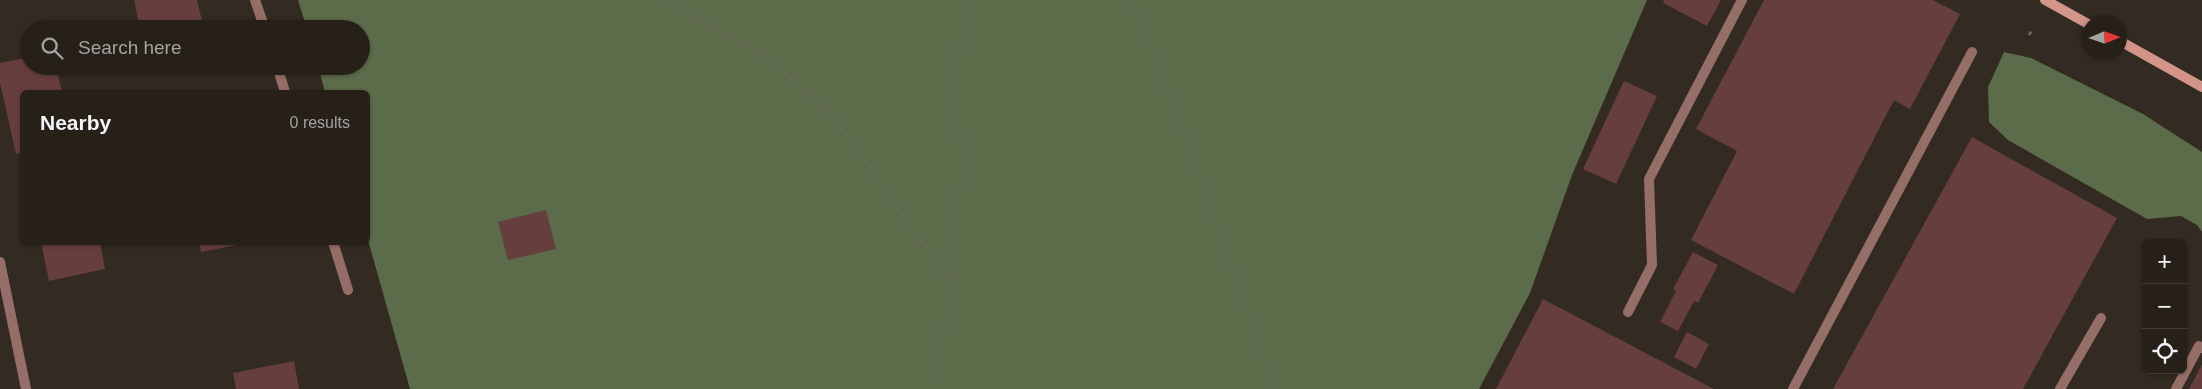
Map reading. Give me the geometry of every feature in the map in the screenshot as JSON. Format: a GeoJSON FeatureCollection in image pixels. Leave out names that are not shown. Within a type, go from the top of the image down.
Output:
{"type":"FeatureCollection","features":[{"type":"Feature","properties":{"kind":"street"},"geometry":{"type":"LineString","coordinates":[[2044,0],[2082,21]]}},
{"type":"Feature","properties":{"kind":"street"},"geometry":{"type":"LineString","coordinates":[[2127,45],[2202,87]]}},
{"type":"Feature","properties":{"kind":"lane"},"geometry":{"type":"LineString","coordinates":[[256,0],[262,20]]}},
{"type":"Feature","properties":{"kind":"lane"},"geometry":{"type":"LineString","coordinates":[[1628,312],[1652,266],[1649,178],[1742,0]]}},
{"type":"Feature","properties":{"kind":"lane"},"geometry":{"type":"LineString","coordinates":[[1793,389],[1972,52]]}},
{"type":"Feature","properties":{"kind":"lane"},"geometry":{"type":"LineString","coordinates":[[280,75],[284,90]]}},
{"type":"Feature","properties":{"kind":"lane"},"geometry":{"type":"LineString","coordinates":[[334,245],[348,290]]}},
{"type":"Feature","properties":{"kind":"lane"},"geometry":{"type":"LineString","coordinates":[[0,262],[26,389]]}},
{"type":"Feature","properties":{"kind":"lane"},"geometry":{"type":"LineString","coordinates":[[2060,389],[2101,318]]}},
{"type":"Feature","properties":{"kind":"lane"},"geometry":{"type":"LineString","coordinates":[[2176,389],[2199,346],[2202,348]]}},
{"type":"Feature","properties":{"kind":"path"},"geometry":{"type":"LineString","coordinates":[[669,0],[692,17],[763,55],[820,104],[847,135],[949,281]]}},
{"type":"Feature","properties":{"kind":"path"},"geometry":{"type":"LineString","coordinates":[[938,389],[962,172],[957,88],[964,0]]}},
{"type":"Feature","properties":{"kind":"path"},"geometry":{"type":"LineString","coordinates":[[1130,0],[1159,64],[1275,389]]}},
{"type":"Feature","properties":{"kind":"path"},"geometry":{"type":"LineString","coordinates":[[2029,35],[2032,30]]}},
{"type":"Feature","properties":{"kind":"green space"},"geometry":{"type":"Polygon","coordinates":[[[298,0],[1647,0],[1572,175],[1530,293],[1479,389],[410,389],[369,245],[370,90],[324,90],[320,75],[370,75],[370,20],[304,20],[298,0]]]}},
{"type":"Feature","properties":{"kind":"green space"},"geometry":{"type":"Polygon","coordinates":[[[2004,52],[2031,58],[2143,114],[2202,152],[2202,232],[2197,225],[2181,216],[2147,219],[2008,140],[1989,122],[1988,87],[2004,52]]]}},
{"type":"Feature","properties":{"kind":"building"},"geometry":{"type":"Polygon","coordinates":[[[134,0],[197,0],[202,20],[138,20],[134,0]]]}},
{"type":"Feature","properties":{"kind":"building"},"geometry":{"type":"Polygon","coordinates":[[[1664,0],[1721,0],[1707,26],[1663,3],[1664,0]]]}},
{"type":"Feature","properties":{"kind":"building"},"geometry":{"type":"Polygon","coordinates":[[[1764,0],[1933,0],[1960,14],[1910,109],[1894,100],[1794,294],[1691,240],[1737,151],[1696,129],[1764,0]]]}},
{"type":"Feature","properties":{"kind":"building"},"geometry":{"type":"Polygon","coordinates":[[[20,59],[20,75],[58,75],[62,90],[20,90],[20,153],[16,154],[0,83],[0,63],[20,59]]]}},
{"type":"Feature","properties":{"kind":"building"},"geometry":{"type":"Polygon","coordinates":[[[1624,81],[1657,96],[1616,184],[1583,169],[1624,81]]]}},
{"type":"Feature","properties":{"kind":"building"},"geometry":{"type":"Polygon","coordinates":[[[1972,137],[2117,218],[2023,389],[1833,389],[1972,137]]]}},
{"type":"Feature","properties":{"kind":"building"},"geometry":{"type":"Polygon","coordinates":[[[546,210],[556,249],[508,260],[498,222],[546,210]]]}},
{"type":"Feature","properties":{"kind":"building"},"geometry":{"type":"Polygon","coordinates":[[[42,245],[101,245],[105,269],[49,281],[42,245]]]}},
{"type":"Feature","properties":{"kind":"building"},"geometry":{"type":"Polygon","coordinates":[[[200,245],[237,245],[201,252],[200,245]]]}},
{"type":"Feature","properties":{"kind":"building"},"geometry":{"type":"Polygon","coordinates":[[[1693,252],[1718,265],[1698,303],[1694,301],[1678,331],[1660,322],[1676,291],[1673,289],[1693,252]]]}},
{"type":"Feature","properties":{"kind":"building"},"geometry":{"type":"Polygon","coordinates":[[[1543,299],[1714,389],[1496,389],[1543,299]]]}},
{"type":"Feature","properties":{"kind":"building"},"geometry":{"type":"Polygon","coordinates":[[[1687,332],[1709,344],[1696,369],[1674,357],[1687,332]]]}},
{"type":"Feature","properties":{"kind":"building"},"geometry":{"type":"Polygon","coordinates":[[[294,361],[299,389],[236,389],[233,373],[294,361]]]}},
{"type":"Feature","properties":{"kind":"building"},"geometry":{"type":"Polygon","coordinates":[[[2202,364],[2202,389],[2189,389],[2202,364]]]}}]}
